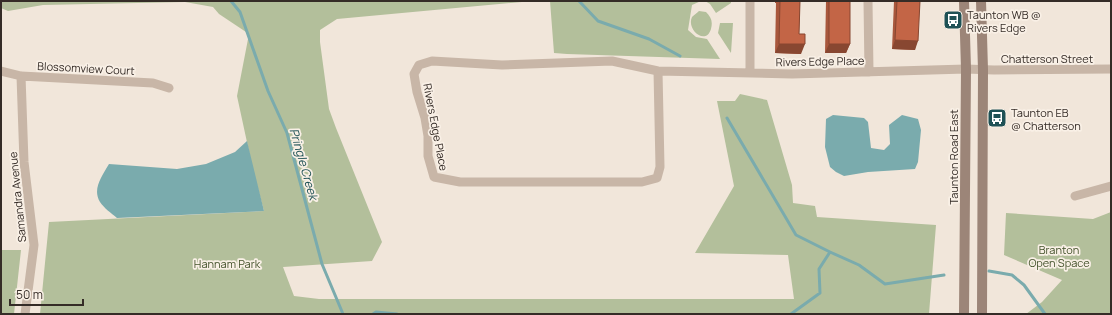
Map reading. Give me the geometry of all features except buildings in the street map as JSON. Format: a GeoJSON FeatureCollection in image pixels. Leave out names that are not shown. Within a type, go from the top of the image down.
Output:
{"type":"FeatureCollection","features":[{"type":"Feature","properties":{"kind":"main road","name":"Taunton Road East"},"geometry":{"type":"LineString","coordinates":[[964,1],[966,69],[964,314]]}},
{"type":"Feature","properties":{"kind":"main road"},"geometry":{"type":"LineString","coordinates":[[982,1],[982,314]]}},
{"type":"Feature","properties":{"kind":"street"},"geometry":{"type":"LineString","coordinates":[[750,1],[750,73]]}},
{"type":"Feature","properties":{"kind":"street"},"geometry":{"type":"LineString","coordinates":[[868,1],[870,72]]}},
{"type":"Feature","properties":{"kind":"street","name":"Rivers Edge Place"},"geometry":{"type":"LineString","coordinates":[[658,71],[660,167],[657,178],[642,182],[460,182],[434,177],[428,156],[428,136],[425,118],[417,92],[414,74],[419,64],[432,61],[502,65],[612,61],[658,71],[792,74],[966,69],[983,70]]}},
{"type":"Feature","properties":{"kind":"street","name":"Chatterson Street"},"geometry":{"type":"LineString","coordinates":[[983,70],[1111,69]]}},
{"type":"Feature","properties":{"kind":"street","name":"Blossomview Court"},"geometry":{"type":"LineString","coordinates":[[1,71],[21,76],[153,83],[169,88]]}},
{"type":"Feature","properties":{"kind":"street","name":"Samandra Avenue"},"geometry":{"type":"LineString","coordinates":[[21,76],[24,162],[34,245],[25,314]]}},
{"type":"Feature","properties":{"kind":"street"},"geometry":{"type":"LineString","coordinates":[[1075,196],[1111,186]]}},
{"type":"Feature","properties":{"kind":"green space","name":"Hannam Park"},"geometry":{"type":"Polygon","coordinates":[[[1,1],[533,1],[337,19],[320,30],[320,42],[329,109],[382,242],[372,261],[283,267],[294,296],[319,299],[794,299],[788,255],[695,253],[734,186],[717,101],[735,101],[740,94],[767,100],[792,185],[793,203],[815,206],[817,217],[936,225],[929,314],[40,314],[49,222],[264,211],[253,170],[237,96],[249,34],[219,14],[213,7],[185,2],[43,5],[8,11],[1,8],[1,1]]]}},
{"type":"Feature","properties":{"kind":"green space"},"geometry":{"type":"Polygon","coordinates":[[[550,1],[701,1],[692,5],[688,30],[696,37],[707,39],[720,59],[554,53],[550,1]]]}},
{"type":"Feature","properties":{"kind":"green space"},"geometry":{"type":"Polygon","coordinates":[[[705,1],[731,1],[731,3],[716,13],[710,4],[705,1]]]}},
{"type":"Feature","properties":{"kind":"green space"},"geometry":{"type":"Polygon","coordinates":[[[699,11],[706,12],[711,19],[711,29],[709,34],[705,36],[697,34],[692,27],[692,17],[699,11]]]}},
{"type":"Feature","properties":{"kind":"green space"},"geometry":{"type":"Polygon","coordinates":[[[720,23],[733,23],[731,53],[718,33],[720,23]]]}},
{"type":"Feature","properties":{"kind":"green space","name":"Branton Open Space"},"geometry":{"type":"Polygon","coordinates":[[[1111,212],[1111,314],[1026,314],[1042,302],[1062,280],[1004,255],[1006,213],[1093,219],[1111,212]]]}},
{"type":"Feature","properties":{"kind":"green space"},"geometry":{"type":"Polygon","coordinates":[[[1,250],[21,250],[14,314],[1,314],[1,250]]]}},
{"type":"Feature","properties":{"kind":"water"},"geometry":{"type":"Polygon","coordinates":[[[833,115],[864,118],[868,122],[871,148],[884,150],[890,144],[889,125],[902,115],[918,119],[921,130],[918,162],[915,169],[868,172],[844,176],[836,172],[830,167],[825,147],[826,119],[833,115]]]}},
{"type":"Feature","properties":{"kind":"water"},"geometry":{"type":"Polygon","coordinates":[[[247,141],[264,211],[117,218],[100,202],[98,197],[97,187],[109,164],[177,169],[206,164],[235,152],[247,141]]]}},
{"type":"Feature","properties":{"kind":"waterway","name":"Pringle Creek"},"geometry":{"type":"LineString","coordinates":[[231,1],[240,12],[268,91],[287,133],[322,264],[343,314]]}},
{"type":"Feature","properties":{"kind":"waterway"},"geometry":{"type":"LineString","coordinates":[[579,1],[598,21],[649,39],[680,56]]}},
{"type":"Feature","properties":{"kind":"waterway"},"geometry":{"type":"LineString","coordinates":[[727,118],[796,235],[859,265],[885,284],[944,275]]}},
{"type":"Feature","properties":{"kind":"waterway","name":"Pringle Creek"},"geometry":{"type":"LineString","coordinates":[[791,314],[820,293],[819,269],[830,252]]}},
{"type":"Feature","properties":{"kind":"waterway","name":"Pringle Creek"},"geometry":{"type":"LineString","coordinates":[[989,271],[1012,275],[1024,285],[1045,314]]}},
{"type":"Feature","properties":{"kind":"waterway","name":"Pringle Creek"},"geometry":{"type":"LineString","coordinates":[[373,314],[376,312],[397,314]]}},
{"type":"Feature","properties":{"kind":"place","name":"Taunton WB @ Rivers Edge"},"geometry":{"type":"Point","coordinates":[953,20]}},
{"type":"Feature","properties":{"kind":"place","name":"Taunton EB @ Chatterson"},"geometry":{"type":"Point","coordinates":[997,118]}}]}
